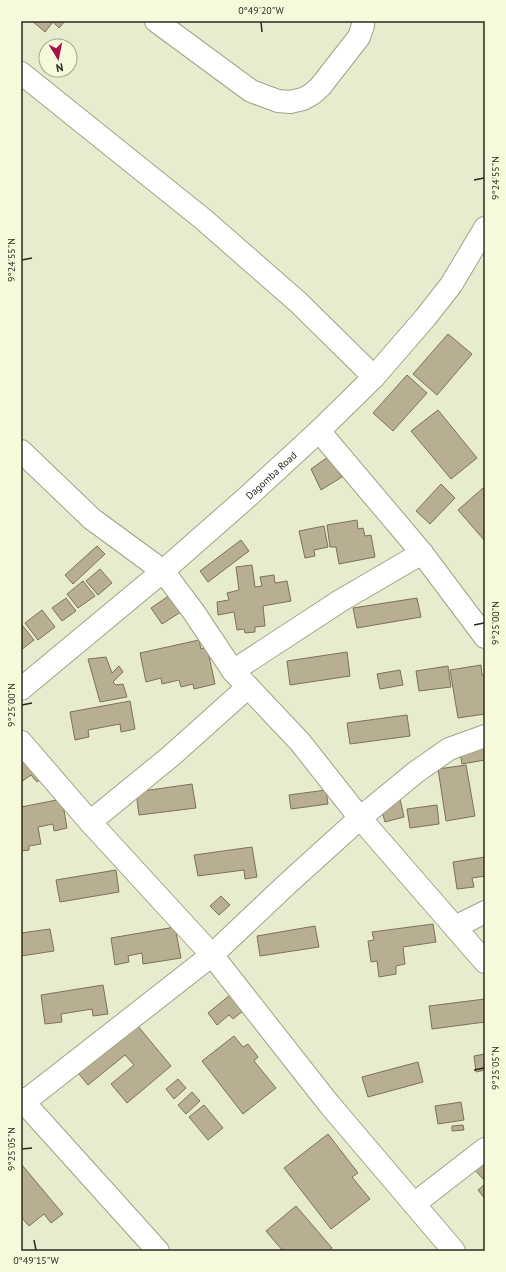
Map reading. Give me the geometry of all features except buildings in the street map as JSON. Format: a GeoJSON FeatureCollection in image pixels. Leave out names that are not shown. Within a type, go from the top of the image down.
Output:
{"type":"FeatureCollection","features":[{"type":"Feature","properties":{"kind":"street"},"geometry":{"type":"LineString","coordinates":[[156,21],[251,91],[278,101],[290,102],[303,99],[320,87],[359,37],[363,25],[362,21]]}},
{"type":"Feature","properties":{"kind":"street"},"geometry":{"type":"LineString","coordinates":[[21,73],[203,219],[300,304],[374,377]]}},
{"type":"Feature","properties":{"kind":"street","name":"Dagomba Road"},"geometry":{"type":"LineString","coordinates":[[21,690],[163,571],[245,499],[319,431],[374,377],[425,318],[451,285],[485,228]]}},
{"type":"Feature","properties":{"kind":"street"},"geometry":{"type":"LineString","coordinates":[[319,431],[422,553],[485,637]]}},
{"type":"Feature","properties":{"kind":"street"},"geometry":{"type":"LineString","coordinates":[[21,451],[92,519],[163,571],[233,671],[300,742],[360,818],[485,962]]}},
{"type":"Feature","properties":{"kind":"street"},"geometry":{"type":"LineString","coordinates":[[233,671],[334,605],[422,553]]}},
{"type":"Feature","properties":{"kind":"street"},"geometry":{"type":"LineString","coordinates":[[90,822],[171,756],[248,687]]}},
{"type":"Feature","properties":{"kind":"street"},"geometry":{"type":"LineString","coordinates":[[158,1251],[23,1100],[212,955],[360,818],[430,762],[449,750],[485,736]]}},
{"type":"Feature","properties":{"kind":"street"},"geometry":{"type":"LineString","coordinates":[[21,742],[90,822],[212,955],[329,1104],[454,1251]]}},
{"type":"Feature","properties":{"kind":"street"},"geometry":{"type":"LineString","coordinates":[[455,927],[485,912]]}},
{"type":"Feature","properties":{"kind":"street"},"geometry":{"type":"LineString","coordinates":[[414,1204],[485,1149]]}}]}
